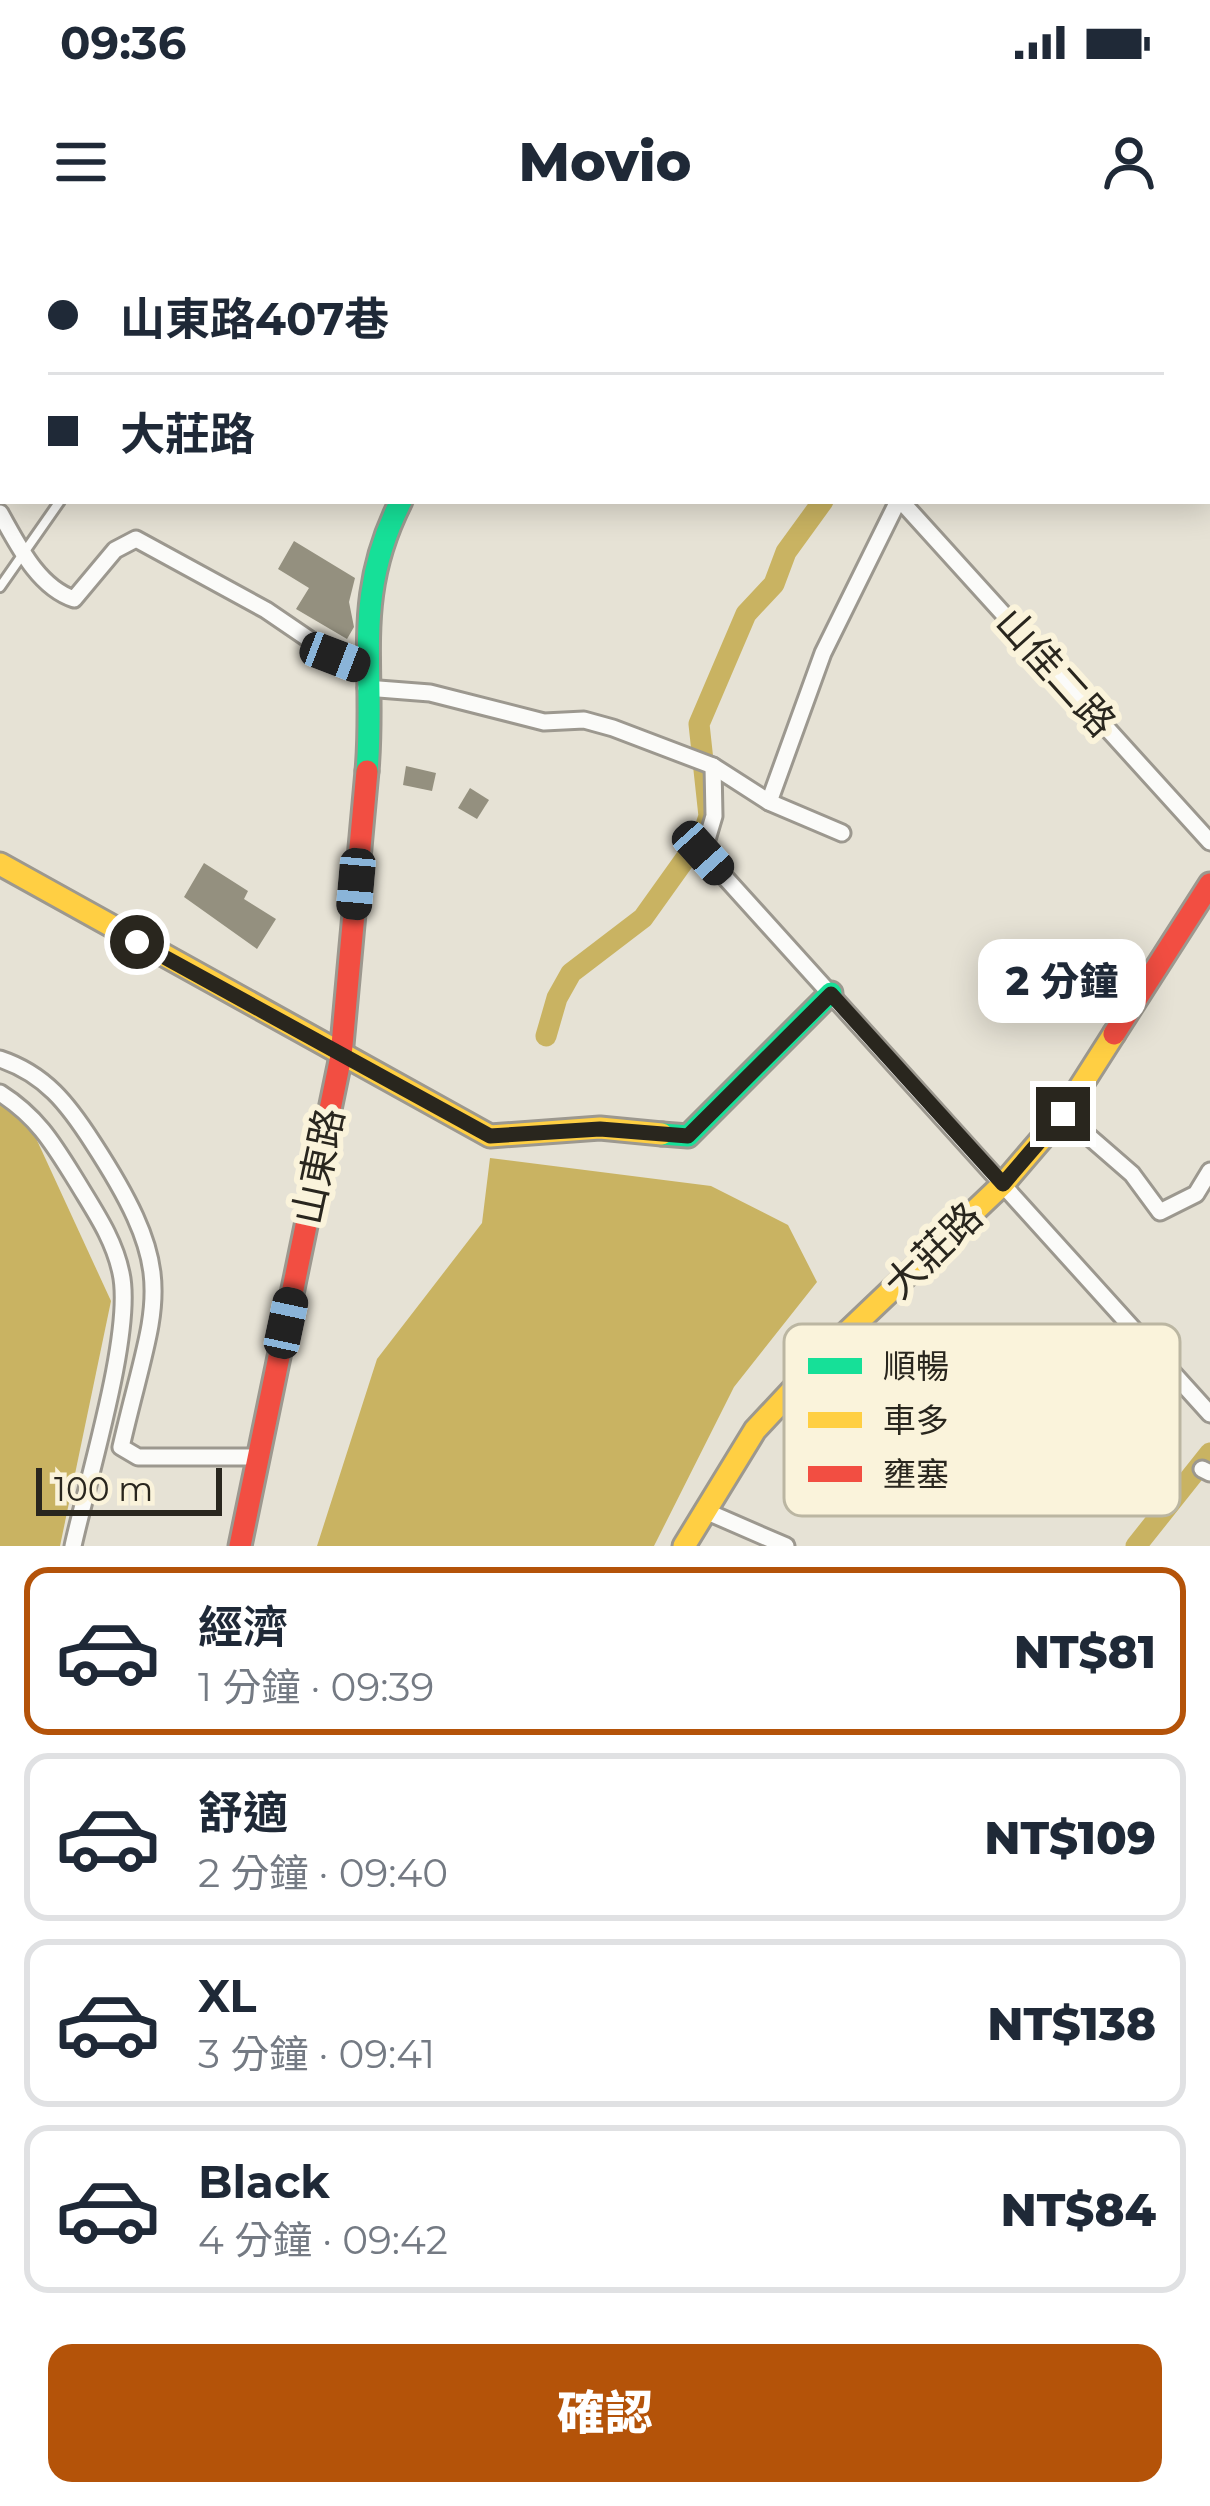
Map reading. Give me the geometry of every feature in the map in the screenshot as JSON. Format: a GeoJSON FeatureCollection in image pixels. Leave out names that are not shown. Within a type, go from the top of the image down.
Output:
{"type":"FeatureCollection","features":[{"type":"Feature","properties":{"kind":"street","name":"山東路"},"geometry":{"type":"LineString","coordinates":[[240,1546],[341,1056],[368,756],[368,584],[377,548],[399,504]]}},
{"type":"Feature","properties":{"kind":"street"},"geometry":{"type":"LineString","coordinates":[[769,802],[823,653],[898,504]]}},
{"type":"Feature","properties":{"kind":"street","name":"山佳二路"},"geometry":{"type":"LineString","coordinates":[[903,504],[1210,842]]}},
{"type":"Feature","properties":{"kind":"street"},"geometry":{"type":"LineString","coordinates":[[0,513],[23,553],[58,594],[74,599],[115,550],[136,539],[266,610],[366,678],[544,722],[584,720],[713,766],[769,802],[842,833]]}},
{"type":"Feature","properties":{"kind":"street"},"geometry":{"type":"LineString","coordinates":[[713,766],[715,817],[703,853],[1129,1324]]}},
{"type":"Feature","properties":{"kind":"street"},"geometry":{"type":"LineString","coordinates":[[0,865],[490,1136],[600,1129],[688,1136],[831,994]]}},
{"type":"Feature","properties":{"kind":"street","name":"大莊路"},"geometry":{"type":"LineString","coordinates":[[856,1324],[1003,1184],[1063,1114],[1210,884]]}},
{"type":"Feature","properties":{"kind":"street"},"geometry":{"type":"LineString","coordinates":[[0,1059],[28,1068],[67,1102],[129,1198],[152,1252],[153,1321],[122,1447],[138,1457],[258,1457]]}},
{"type":"Feature","properties":{"kind":"street"},"geometry":{"type":"LineString","coordinates":[[0,1093],[35,1115],[110,1237],[122,1273],[120,1337],[73,1546]]}},
{"type":"Feature","properties":{"kind":"street"},"geometry":{"type":"LineString","coordinates":[[1063,1114],[1132,1174],[1160,1212],[1196,1194],[1210,1171]]}},
{"type":"Feature","properties":{"kind":"street"},"geometry":{"type":"LineString","coordinates":[[1180,1381],[1210,1414]]}},
{"type":"Feature","properties":{"kind":"street","name":"大莊路"},"geometry":{"type":"LineString","coordinates":[[685,1546],[754,1430],[784,1398]]}},
{"type":"Feature","properties":{"kind":"street"},"geometry":{"type":"LineString","coordinates":[[703,1510],[786,1546]]}},
{"type":"Feature","properties":{"kind":"lane"},"geometry":{"type":"LineString","coordinates":[[0,587],[58,504]]}},
{"type":"Feature","properties":{"kind":"shaded area"},"geometry":{"type":"Polygon","coordinates":[[[0,1100],[23,1110],[111,1301],[60,1546],[0,1546],[0,1100]]]}},
{"type":"Feature","properties":{"kind":"shaded area"},"geometry":{"type":"Polygon","coordinates":[[[490,1158],[711,1186],[788,1225],[817,1282],[734,1387],[654,1546],[317,1546],[377,1359],[482,1223],[490,1158]]]}},
{"type":"Feature","properties":{"kind":"building"},"geometry":{"type":"Polygon","coordinates":[[[294,541],[355,578],[349,602],[354,627],[347,639],[296,609],[309,588],[278,569],[294,541]]]}},
{"type":"Feature","properties":{"kind":"building"},"geometry":{"type":"Polygon","coordinates":[[[406,766],[436,773],[432,791],[403,785],[406,766]]]}},
{"type":"Feature","properties":{"kind":"building"},"geometry":{"type":"Polygon","coordinates":[[[470,788],[489,800],[477,819],[458,808],[470,788]]]}},
{"type":"Feature","properties":{"kind":"building"},"geometry":{"type":"Polygon","coordinates":[[[204,863],[248,891],[244,899],[276,919],[257,949],[184,897],[204,863]]]}},
{"type":"Feature","properties":{"kind":"waterway"},"geometry":{"type":"LineString","coordinates":[[546,1036],[557,998],[571,973],[643,918],[703,834],[709,816],[699,724],[746,614],[774,584],[786,552],[821,504]]}},
{"type":"Feature","properties":{"kind":"waterway"},"geometry":{"type":"LineString","coordinates":[[1180,1491],[1210,1453]]}},
{"type":"Feature","properties":{"kind":"waterway"},"geometry":{"type":"LineString","coordinates":[[1136,1546],[1160,1516]]}},
{"type":"Feature","properties":{"kind":"traffic: fast"},"geometry":{"type":"LineString","coordinates":[[367,771],[371,603],[376,570],[400,504]]}},
{"type":"Feature","properties":{"kind":"traffic: fast"},"geometry":{"type":"LineString","coordinates":[[662,1134],[688,1136],[831,993]]}},
{"type":"Feature","properties":{"kind":"traffic: slow"},"geometry":{"type":"LineString","coordinates":[[0,864],[490,1136],[600,1128],[662,1134]]}},
{"type":"Feature","properties":{"kind":"traffic: slow"},"geometry":{"type":"LineString","coordinates":[[856,1324],[1003,1184],[1063,1114],[1114,1034]]}},
{"type":"Feature","properties":{"kind":"traffic: slow"},"geometry":{"type":"LineString","coordinates":[[684,1546],[755,1430],[784,1399]]}},
{"type":"Feature","properties":{"kind":"traffic: jam"},"geometry":{"type":"LineString","coordinates":[[240,1546],[341,1056],[367,771]]}},
{"type":"Feature","properties":{"kind":"traffic: jam"},"geometry":{"type":"LineString","coordinates":[[1114,1034],[1210,884]]}},
{"type":"Feature","properties":{"kind":"route"},"geometry":{"type":"LineString","coordinates":[[137,942],[442,1114],[490,1136],[600,1129],[688,1136],[831,994],[1003,1184],[1063,1114]]}}]}
